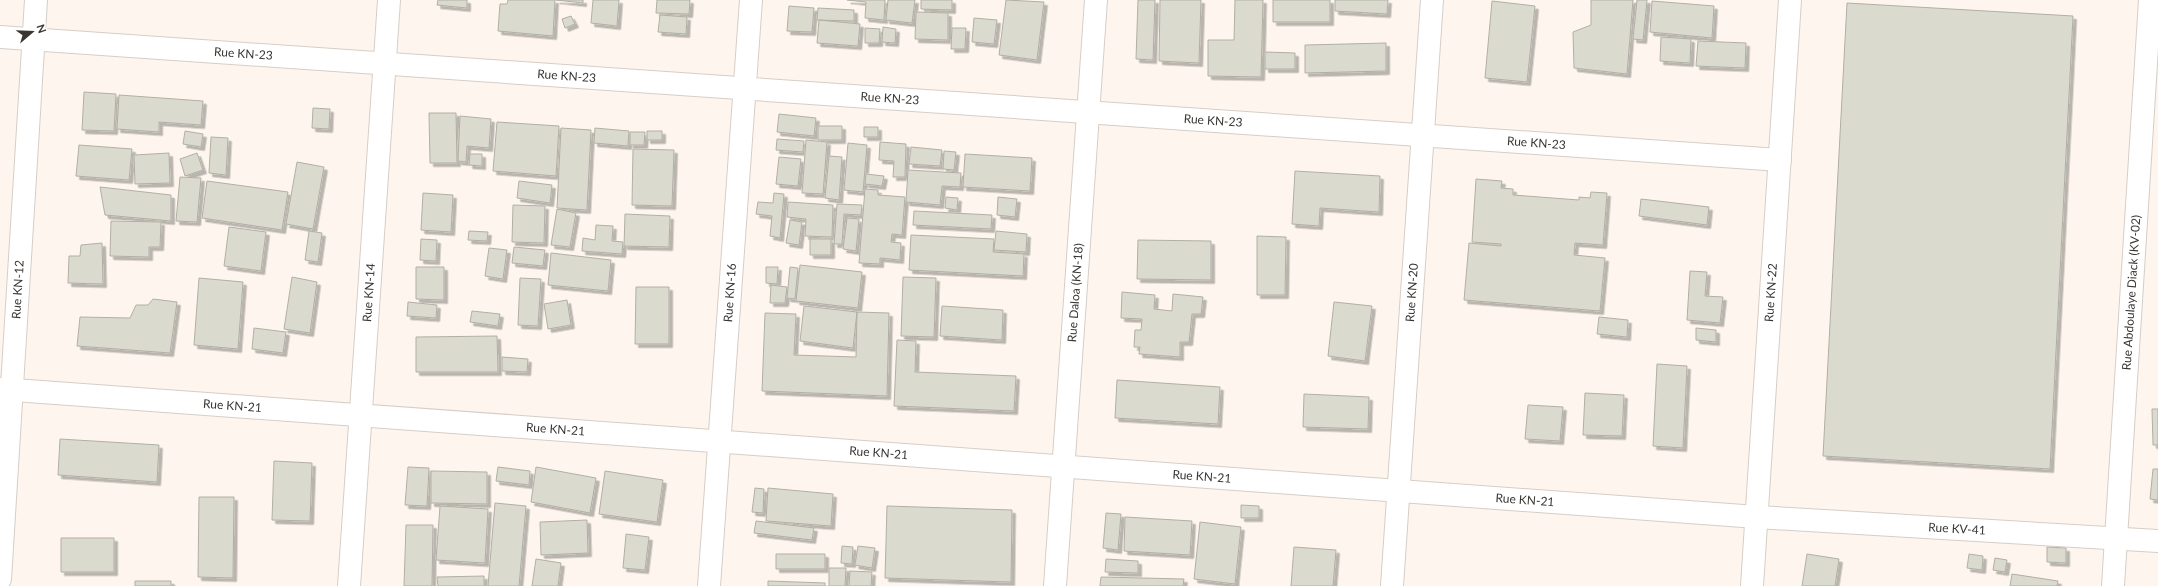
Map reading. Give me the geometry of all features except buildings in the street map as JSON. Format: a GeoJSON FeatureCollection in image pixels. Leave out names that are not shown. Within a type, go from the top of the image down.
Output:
{"type":"FeatureCollection","features":[{"type":"Feature","properties":{"kind":"street","name":"Rue KN-12"},"geometry":{"type":"LineString","coordinates":[[0,579],[6,390],[36,0]]}},
{"type":"Feature","properties":{"kind":"street","name":"Rue KN-14"},"geometry":{"type":"LineString","coordinates":[[349,586],[389,0]]}},
{"type":"Feature","properties":{"kind":"street","name":"Rue KN-16"},"geometry":{"type":"LineString","coordinates":[[709,586],[750,0]]}},
{"type":"Feature","properties":{"kind":"street","name":"Rue Daloa (KN-18)"},"geometry":{"type":"LineString","coordinates":[[1055,586],[1096,0]]}},
{"type":"Feature","properties":{"kind":"street","name":"Rue KN-20"},"geometry":{"type":"LineString","coordinates":[[1392,586],[1432,0]]}},
{"type":"Feature","properties":{"kind":"street","name":"Rue KN-22"},"geometry":{"type":"LineString","coordinates":[[1752,586],[1790,0]]}},
{"type":"Feature","properties":{"kind":"street","name":"Rue Abdoulaye Diack (KV-02)"},"geometry":{"type":"LineString","coordinates":[[2114,586],[2149,161],[2150,0]]}},
{"type":"Feature","properties":{"kind":"street","name":"Rue KN-23"},"geometry":{"type":"LineString","coordinates":[[0,37],[1780,160]]}},
{"type":"Feature","properties":{"kind":"street","name":"Rue KN-21"},"geometry":{"type":"LineString","coordinates":[[6,390],[1757,517]]}},
{"type":"Feature","properties":{"kind":"street","name":"Rue KV-41"},"geometry":{"type":"LineString","coordinates":[[1757,517],[2158,541]]}}]}
